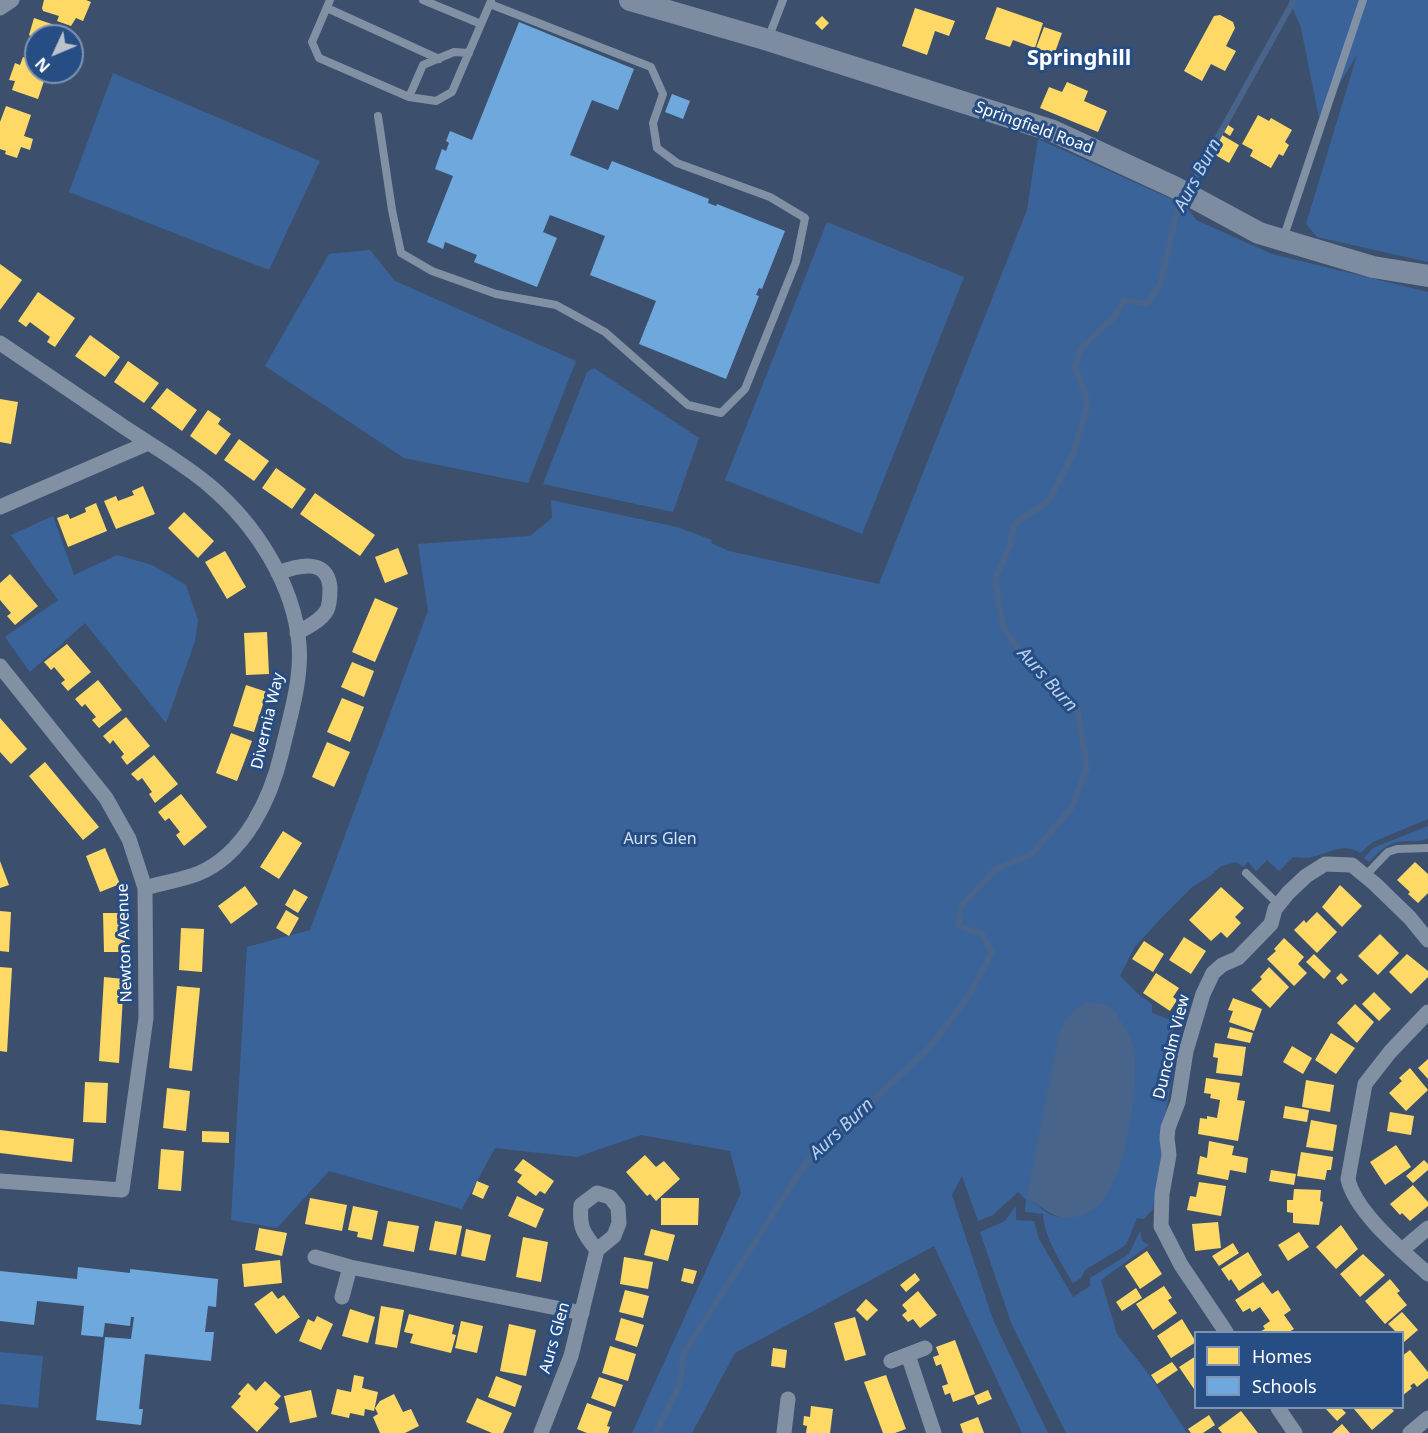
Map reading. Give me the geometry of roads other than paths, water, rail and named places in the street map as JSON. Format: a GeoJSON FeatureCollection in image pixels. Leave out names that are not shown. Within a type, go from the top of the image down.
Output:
{"type":"FeatureCollection","features":[{"type":"Feature","properties":{"kind":"street"},"geometry":{"type":"LineString","coordinates":[[0,8],[12,0]]}},
{"type":"Feature","properties":{"kind":"street","name":"Springfield Road"},"geometry":{"type":"LineString","coordinates":[[630,0],[768,40],[1053,131],[1174,187],[1259,233],[1373,267],[1428,276]]}},
{"type":"Feature","properties":{"kind":"street","name":"Divernia Way"},"geometry":{"type":"LineString","coordinates":[[0,343],[210,485],[250,525],[273,561],[290,602],[299,644],[298,682],[280,759],[271,786],[255,820],[243,838],[219,861],[198,873],[145,888]]}},
{"type":"Feature","properties":{"kind":"street"},"geometry":{"type":"LineString","coordinates":[[0,507],[148,443]]}},
{"type":"Feature","properties":{"kind":"street"},"geometry":{"type":"LineString","coordinates":[[278,573],[302,565],[319,568],[329,578],[330,595],[327,610],[316,621],[297,633]]}},
{"type":"Feature","properties":{"kind":"street","name":"Newton Avenue"},"geometry":{"type":"LineString","coordinates":[[0,666],[106,798],[129,839],[145,888],[146,1018],[122,1190],[0,1181]]}},
{"type":"Feature","properties":{"kind":"street","name":"Duncolm View"},"geometry":{"type":"LineString","coordinates":[[1225,1331],[1181,1264],[1161,1226],[1162,1194],[1169,1155],[1168,1128],[1178,1102],[1186,1051],[1203,994],[1213,973],[1222,965],[1238,958],[1271,924],[1275,909],[1306,876],[1325,864],[1352,865],[1410,918],[1428,940]]}},
{"type":"Feature","properties":{"kind":"street"},"geometry":{"type":"LineString","coordinates":[[1428,1012],[1390,1052],[1365,1084],[1348,1179],[1350,1192],[1392,1242],[1428,1274]]}},
{"type":"Feature","properties":{"kind":"street"},"geometry":{"type":"LineString","coordinates":[[1402,1250],[1428,1228]]}},
{"type":"Feature","properties":{"kind":"street","name":"Aurs Glen"},"geometry":{"type":"LineString","coordinates":[[541,1433],[571,1356],[597,1250]]}},
{"type":"Feature","properties":{"kind":"street"},"geometry":{"type":"LineString","coordinates":[[315,1257],[350,1267],[582,1313]]}},
{"type":"Feature","properties":{"kind":"street"},"geometry":{"type":"LineString","coordinates":[[342,1297],[350,1267]]}},
{"type":"Feature","properties":{"kind":"street"},"geometry":{"type":"LineString","coordinates":[[891,1361],[925,1348]]}},
{"type":"Feature","properties":{"kind":"street"},"geometry":{"type":"LineString","coordinates":[[908,1355],[934,1433]]}},
{"type":"Feature","properties":{"kind":"street"},"geometry":{"type":"LineString","coordinates":[[784,1433],[788,1399]]}},
{"type":"Feature","properties":{"kind":"street"},"geometry":{"type":"LineString","coordinates":[[1279,1409],[1295,1433]]}},
{"type":"Feature","properties":{"kind":"street"},"geometry":{"type":"LineString","coordinates":[[1410,1433],[1428,1418]]}},
{"type":"Feature","properties":{"kind":"lane"},"geometry":{"type":"LineString","coordinates":[[423,0],[481,24]]}},
{"type":"Feature","properties":{"kind":"lane"},"geometry":{"type":"LineString","coordinates":[[768,40],[783,0]]}},
{"type":"Feature","properties":{"kind":"lane"},"geometry":{"type":"LineString","coordinates":[[1282,240],[1363,0]]}},
{"type":"Feature","properties":{"kind":"lane"},"geometry":{"type":"LineString","coordinates":[[378,116],[401,253],[432,271],[496,294],[556,305],[605,332],[688,405],[722,413],[745,389],[796,262],[805,218],[770,197],[677,163],[657,148],[653,123],[663,94],[651,67],[491,2],[452,92],[436,101],[409,97],[319,58],[312,42],[329,4],[439,59]]}},
{"type":"Feature","properties":{"kind":"lane"},"geometry":{"type":"LineString","coordinates":[[409,97],[423,65],[454,52],[469,53]]}},
{"type":"Feature","properties":{"kind":"lane"},"geometry":{"type":"LineString","coordinates":[[1365,876],[1388,852],[1397,849],[1428,848]]}},
{"type":"Feature","properties":{"kind":"lane"},"geometry":{"type":"LineString","coordinates":[[1246,873],[1279,905]]}},
{"type":"Feature","properties":{"kind":"waterway","name":"Aurs Burn"},"geometry":{"type":"LineString","coordinates":[[656,1433],[679,1386],[684,1353],[805,1164],[929,1048],[968,997],[992,952],[982,934],[959,926],[961,906],[996,869],[1032,854],[1072,807],[1087,768],[1078,712],[1032,668],[1003,627],[995,579],[1010,545],[1014,524],[1048,502],[1073,454],[1088,403],[1075,366],[1081,348],[1115,316],[1124,300],[1147,304],[1160,285],[1177,211],[1294,0]]}},
{"type":"Feature","properties":{"kind":"district","name":"Springhill"},"geometry":{"type":"Point","coordinates":[1079,59]}}]}
